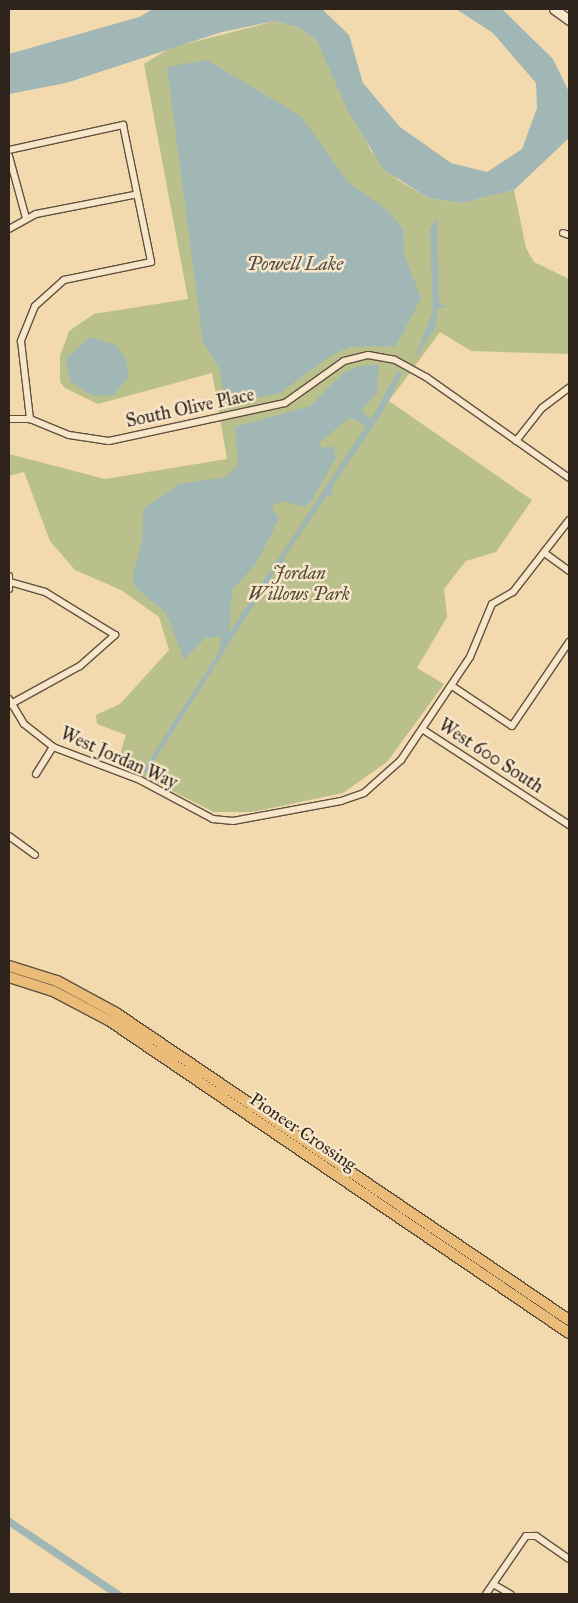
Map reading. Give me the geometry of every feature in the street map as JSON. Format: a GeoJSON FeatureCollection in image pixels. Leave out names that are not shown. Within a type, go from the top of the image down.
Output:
{"type":"FeatureCollection","features":[{"type":"Feature","properties":{"kind":"highway","name":"Pioneer Crossing"},"geometry":{"type":"LineString","coordinates":[[9,966],[57,981],[116,1013],[569,1320]]}},
{"type":"Feature","properties":{"kind":"highway","name":"Pioneer Crossing"},"geometry":{"type":"LineString","coordinates":[[9,976],[53,990],[110,1021],[569,1333]]}},
{"type":"Feature","properties":{"kind":"main road"},"geometry":{"type":"LineString","coordinates":[[554,9],[569,20]]}},
{"type":"Feature","properties":{"kind":"street"},"geometry":{"type":"LineString","coordinates":[[9,150],[122,125],[134,195],[151,262],[64,280],[35,306],[21,341],[30,419]]}},
{"type":"Feature","properties":{"kind":"street"},"geometry":{"type":"LineString","coordinates":[[9,156],[26,218]]}},
{"type":"Feature","properties":{"kind":"street"},"geometry":{"type":"LineString","coordinates":[[9,229],[26,218],[134,195]]}},
{"type":"Feature","properties":{"kind":"street","name":"South Olive Place"},"geometry":{"type":"LineString","coordinates":[[9,419],[30,419],[68,435],[109,441],[285,403],[344,361],[368,355],[395,360],[516,441]]}},
{"type":"Feature","properties":{"kind":"street"},"geometry":{"type":"LineString","coordinates":[[569,388],[542,408],[516,441],[569,478]]}},
{"type":"Feature","properties":{"kind":"street"},"geometry":{"type":"LineString","coordinates":[[422,729],[470,657],[492,604],[513,592],[546,554],[569,520]]}},
{"type":"Feature","properties":{"kind":"street"},"geometry":{"type":"LineString","coordinates":[[546,554],[569,571]]}},
{"type":"Feature","properties":{"kind":"street"},"geometry":{"type":"LineString","coordinates":[[9,589],[9,579],[45,592],[99,621],[115,635],[80,666],[9,703]]}},
{"type":"Feature","properties":{"kind":"street"},"geometry":{"type":"LineString","coordinates":[[452,686],[512,726],[569,642]]}},
{"type":"Feature","properties":{"kind":"street","name":"West Jordan Way"},"geometry":{"type":"LineString","coordinates":[[9,703],[24,724],[53,747],[140,780],[213,819],[233,821],[364,793],[401,760],[422,729]]}},
{"type":"Feature","properties":{"kind":"street","name":"West 600 South"},"geometry":{"type":"LineString","coordinates":[[422,729],[569,825]]}},
{"type":"Feature","properties":{"kind":"street"},"geometry":{"type":"LineString","coordinates":[[36,774],[53,747]]}},
{"type":"Feature","properties":{"kind":"street"},"geometry":{"type":"LineString","coordinates":[[9,836],[35,855]]}},
{"type":"Feature","properties":{"kind":"street"},"geometry":{"type":"LineString","coordinates":[[486,1594],[529,1535],[569,1558]]}},
{"type":"Feature","properties":{"kind":"street"},"geometry":{"type":"LineString","coordinates":[[493,1584],[510,1594]]}},
{"type":"Feature","properties":{"kind":"green space","name":"Jordan Willows Park"},"geometry":{"type":"Polygon","coordinates":[[[275,21],[300,28],[317,41],[371,151],[398,180],[428,198],[462,203],[514,190],[526,248],[534,262],[569,279],[569,354],[471,351],[440,332],[389,401],[532,500],[496,552],[466,561],[444,589],[447,617],[417,668],[444,684],[387,762],[343,793],[253,812],[214,812],[117,763],[126,735],[97,724],[96,715],[120,704],[169,650],[159,617],[121,590],[75,570],[50,541],[24,472],[9,476],[9,454],[105,479],[227,459],[212,373],[98,404],[65,388],[60,382],[60,356],[69,331],[94,314],[188,299],[144,64],[170,48],[275,21]]]}},
{"type":"Feature","properties":{"kind":"water"},"geometry":{"type":"Polygon","coordinates":[[[153,9],[322,9],[349,35],[363,83],[400,127],[451,163],[487,172],[522,149],[537,108],[536,83],[493,33],[456,9],[502,9],[553,59],[569,92],[569,138],[514,190],[462,203],[428,198],[383,169],[347,109],[317,41],[300,28],[275,21],[222,32],[66,83],[9,94],[9,54],[139,17],[153,9]]]}},
{"type":"Feature","properties":{"kind":"water","name":"Powell Lake"},"geometry":{"type":"Polygon","coordinates":[[[207,60],[301,116],[348,182],[387,210],[403,228],[404,254],[421,298],[396,346],[350,347],[330,356],[280,393],[226,405],[219,368],[203,342],[167,67],[207,60]]]}},
{"type":"Feature","properties":{"kind":"water"},"geometry":{"type":"Polygon","coordinates":[[[437,217],[439,304],[449,307],[438,308],[435,328],[414,360],[433,311],[430,230],[437,217]]]}},
{"type":"Feature","properties":{"kind":"water"},"geometry":{"type":"Polygon","coordinates":[[[90,337],[116,345],[127,362],[128,377],[113,396],[92,395],[70,382],[66,359],[90,337]]]}},
{"type":"Feature","properties":{"kind":"water"},"geometry":{"type":"Polygon","coordinates":[[[379,365],[377,392],[361,411],[371,419],[398,371],[402,373],[385,408],[333,485],[332,497],[327,495],[284,558],[286,565],[277,569],[146,774],[143,770],[217,655],[222,637],[205,638],[184,660],[166,613],[136,588],[132,577],[142,543],[143,509],[179,484],[226,477],[238,465],[235,427],[310,406],[343,373],[359,366],[379,365]],[[350,417],[318,444],[323,448],[333,446],[336,458],[312,500],[305,507],[283,501],[271,506],[279,519],[256,564],[232,590],[229,633],[366,426],[350,417]]]}},
{"type":"Feature","properties":{"kind":"water"},"geometry":{"type":"Polygon","coordinates":[[[9,1517],[124,1594],[110,1594],[9,1526],[9,1517]]]}}]}
